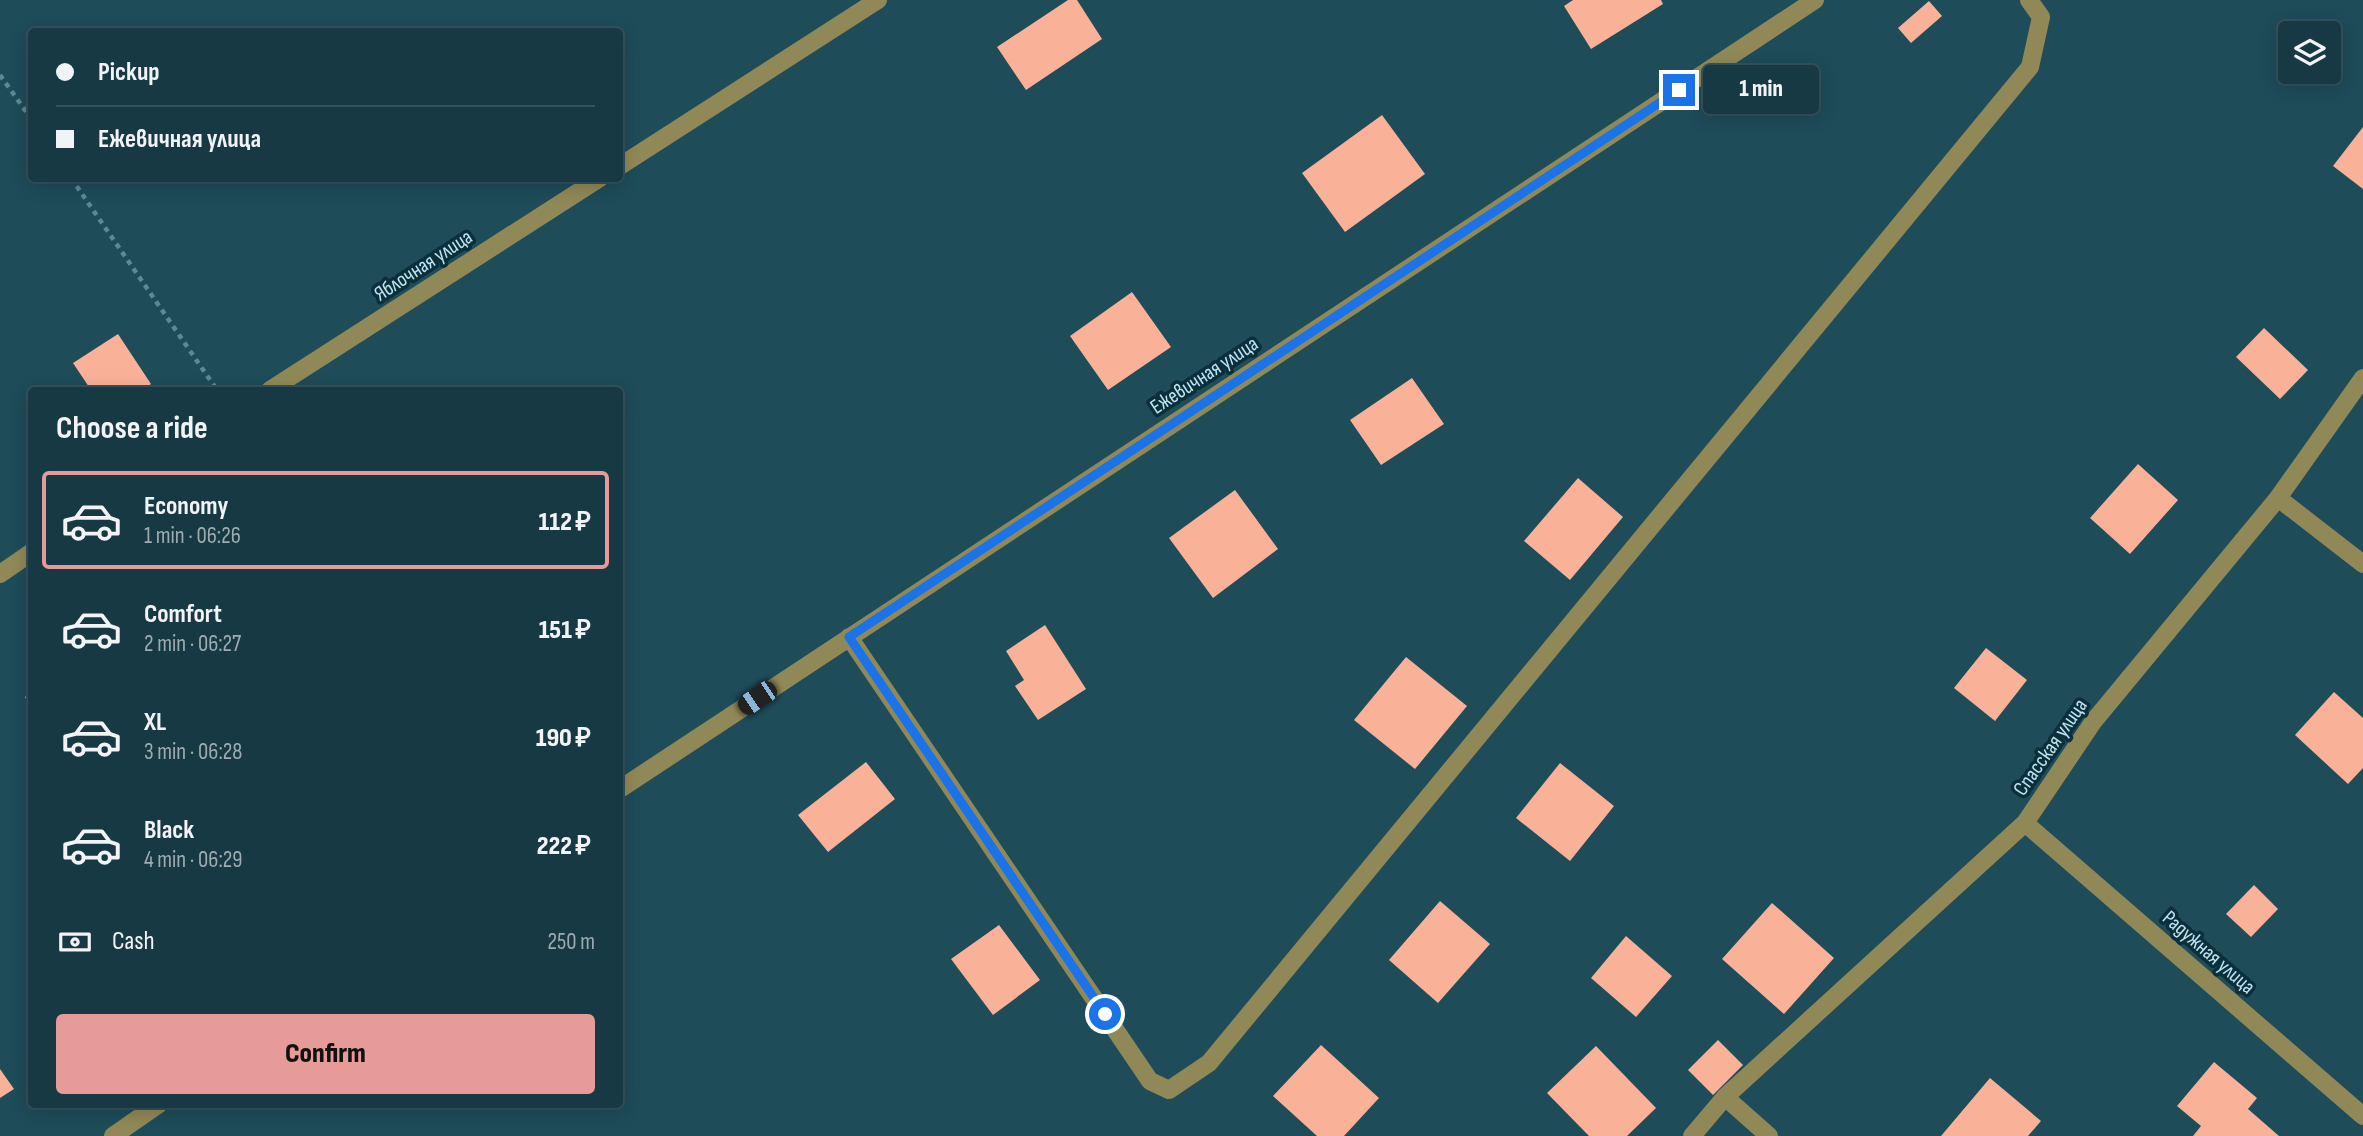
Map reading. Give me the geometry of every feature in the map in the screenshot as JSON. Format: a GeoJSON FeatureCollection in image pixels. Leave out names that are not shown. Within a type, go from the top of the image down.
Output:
{"type":"FeatureCollection","features":[{"type":"Feature","properties":{"kind":"street"},"geometry":{"type":"LineString","coordinates":[[623,164],[878,0]]}},
{"type":"Feature","properties":{"kind":"street","name":"Ежевичная улица"},"geometry":{"type":"LineString","coordinates":[[623,787],[1815,0]]}},
{"type":"Feature","properties":{"kind":"street"},"geometry":{"type":"LineString","coordinates":[[849,637],[1150,1081],[1170,1090],[1209,1063],[2030,67],[2041,18],[2029,0]]}},
{"type":"Feature","properties":{"kind":"street","name":"Яблочная улица"},"geometry":{"type":"LineString","coordinates":[[275,387],[594,182]]}},
{"type":"Feature","properties":{"kind":"street","name":"Спасская улица"},"geometry":{"type":"LineString","coordinates":[[1692,1136],[1726,1097],[2025,823],[2093,722],[2278,498],[2363,378]]}},
{"type":"Feature","properties":{"kind":"street"},"geometry":{"type":"LineString","coordinates":[[2278,498],[2363,564]]}},
{"type":"Feature","properties":{"kind":"street"},"geometry":{"type":"LineString","coordinates":[[0,574],[28,555]]}},
{"type":"Feature","properties":{"kind":"street","name":"Радужная улица"},"geometry":{"type":"LineString","coordinates":[[2025,823],[2363,1116]]}},
{"type":"Feature","properties":{"kind":"street"},"geometry":{"type":"LineString","coordinates":[[1726,1097],[1769,1136]]}},
{"type":"Feature","properties":{"kind":"street"},"geometry":{"type":"LineString","coordinates":[[113,1136],[153,1108]]}},
{"type":"Feature","properties":{"kind":"path"},"geometry":{"type":"LineString","coordinates":[[0,75],[28,114]]}},
{"type":"Feature","properties":{"kind":"path"},"geometry":{"type":"LineString","coordinates":[[74,182],[215,387]]}},
{"type":"Feature","properties":{"kind":"building"},"geometry":{"type":"Polygon","coordinates":[[[1068,0],[1077,0],[1102,39],[1026,90],[997,47],[1068,0]]]}},
{"type":"Feature","properties":{"kind":"building"},"geometry":{"type":"Polygon","coordinates":[[[1573,0],[1661,0],[1663,4],[1591,49],[1564,6],[1573,0]]]}},
{"type":"Feature","properties":{"kind":"building"},"geometry":{"type":"Polygon","coordinates":[[[1929,1],[1942,16],[1911,43],[1898,28],[1929,1]]]}},
{"type":"Feature","properties":{"kind":"building"},"geometry":{"type":"Polygon","coordinates":[[[1382,115],[1425,174],[1345,232],[1302,173],[1382,115]]]}},
{"type":"Feature","properties":{"kind":"building"},"geometry":{"type":"Polygon","coordinates":[[[2363,127],[2363,189],[2333,166],[2363,127]]]}},
{"type":"Feature","properties":{"kind":"building"},"geometry":{"type":"Polygon","coordinates":[[[1132,292],[1171,347],[1108,390],[1070,336],[1132,292]]]}},
{"type":"Feature","properties":{"kind":"building"},"geometry":{"type":"Polygon","coordinates":[[[2264,328],[2308,370],[2280,399],[2236,357],[2264,328]]]}},
{"type":"Feature","properties":{"kind":"building"},"geometry":{"type":"Polygon","coordinates":[[[118,334],[151,384],[146,387],[89,387],[73,363],[118,334]]]}},
{"type":"Feature","properties":{"kind":"building"},"geometry":{"type":"Polygon","coordinates":[[[1412,378],[1444,424],[1381,465],[1350,420],[1412,378]]]}},
{"type":"Feature","properties":{"kind":"building"},"geometry":{"type":"Polygon","coordinates":[[[2138,464],[2178,500],[2130,554],[2090,518],[2138,464]]]}},
{"type":"Feature","properties":{"kind":"building"},"geometry":{"type":"Polygon","coordinates":[[[1578,478],[1623,517],[1570,580],[1524,541],[1578,478]]]}},
{"type":"Feature","properties":{"kind":"building"},"geometry":{"type":"Polygon","coordinates":[[[1235,490],[1278,549],[1213,598],[1169,538],[1235,490]]]}},
{"type":"Feature","properties":{"kind":"building"},"geometry":{"type":"Polygon","coordinates":[[[1045,625],[1086,689],[1038,720],[1015,686],[1024,680],[1006,651],[1045,625]]]}},
{"type":"Feature","properties":{"kind":"building"},"geometry":{"type":"Polygon","coordinates":[[[1986,648],[2027,680],[1995,721],[1954,688],[1986,648]]]}},
{"type":"Feature","properties":{"kind":"building"},"geometry":{"type":"Polygon","coordinates":[[[1406,657],[1467,706],[1415,769],[1354,720],[1406,657]]]}},
{"type":"Feature","properties":{"kind":"building"},"geometry":{"type":"Polygon","coordinates":[[[2334,692],[2363,718],[2363,768],[2348,784],[2295,735],[2334,692]]]}},
{"type":"Feature","properties":{"kind":"building"},"geometry":{"type":"Polygon","coordinates":[[[866,762],[895,799],[828,852],[798,815],[866,762]]]}},
{"type":"Feature","properties":{"kind":"building"},"geometry":{"type":"Polygon","coordinates":[[[1560,763],[1614,806],[1570,861],[1516,818],[1560,763]]]}},
{"type":"Feature","properties":{"kind":"building"},"geometry":{"type":"Polygon","coordinates":[[[2254,885],[2278,909],[2251,937],[2226,914],[2254,885]]]}},
{"type":"Feature","properties":{"kind":"building"},"geometry":{"type":"Polygon","coordinates":[[[1440,901],[1490,944],[1438,1003],[1389,960],[1440,901]]]}},
{"type":"Feature","properties":{"kind":"building"},"geometry":{"type":"Polygon","coordinates":[[[1772,903],[1834,958],[1784,1014],[1722,959],[1772,903]]]}},
{"type":"Feature","properties":{"kind":"building"},"geometry":{"type":"Polygon","coordinates":[[[999,925],[1040,980],[993,1015],[951,959],[999,925]]]}},
{"type":"Feature","properties":{"kind":"building"},"geometry":{"type":"Polygon","coordinates":[[[1626,936],[1672,976],[1636,1017],[1591,978],[1626,936]]]}},
{"type":"Feature","properties":{"kind":"building"},"geometry":{"type":"Polygon","coordinates":[[[1718,1040],[1743,1065],[1713,1095],[1688,1070],[1718,1040]]]}},
{"type":"Feature","properties":{"kind":"building"},"geometry":{"type":"Polygon","coordinates":[[[1321,1045],[1379,1098],[1344,1136],[1317,1136],[1273,1096],[1321,1045]]]}},
{"type":"Feature","properties":{"kind":"building"},"geometry":{"type":"Polygon","coordinates":[[[1596,1046],[1656,1108],[1627,1136],[1589,1136],[1547,1093],[1596,1046]]]}},
{"type":"Feature","properties":{"kind":"building"},"geometry":{"type":"Polygon","coordinates":[[[2214,1062],[2257,1098],[2248,1109],[2279,1136],[2193,1136],[2201,1126],[2177,1106],[2214,1062]]]}},
{"type":"Feature","properties":{"kind":"building"},"geometry":{"type":"Polygon","coordinates":[[[0,1069],[14,1089],[0,1098],[0,1069]]]}},
{"type":"Feature","properties":{"kind":"building"},"geometry":{"type":"Polygon","coordinates":[[[1990,1078],[2041,1121],[2028,1136],[1941,1136],[1990,1078]]]}},
{"type":"Feature","properties":{"kind":"route"},"geometry":{"type":"LineString","coordinates":[[1105,1014],[849,637],[1679,90]]}}]}
